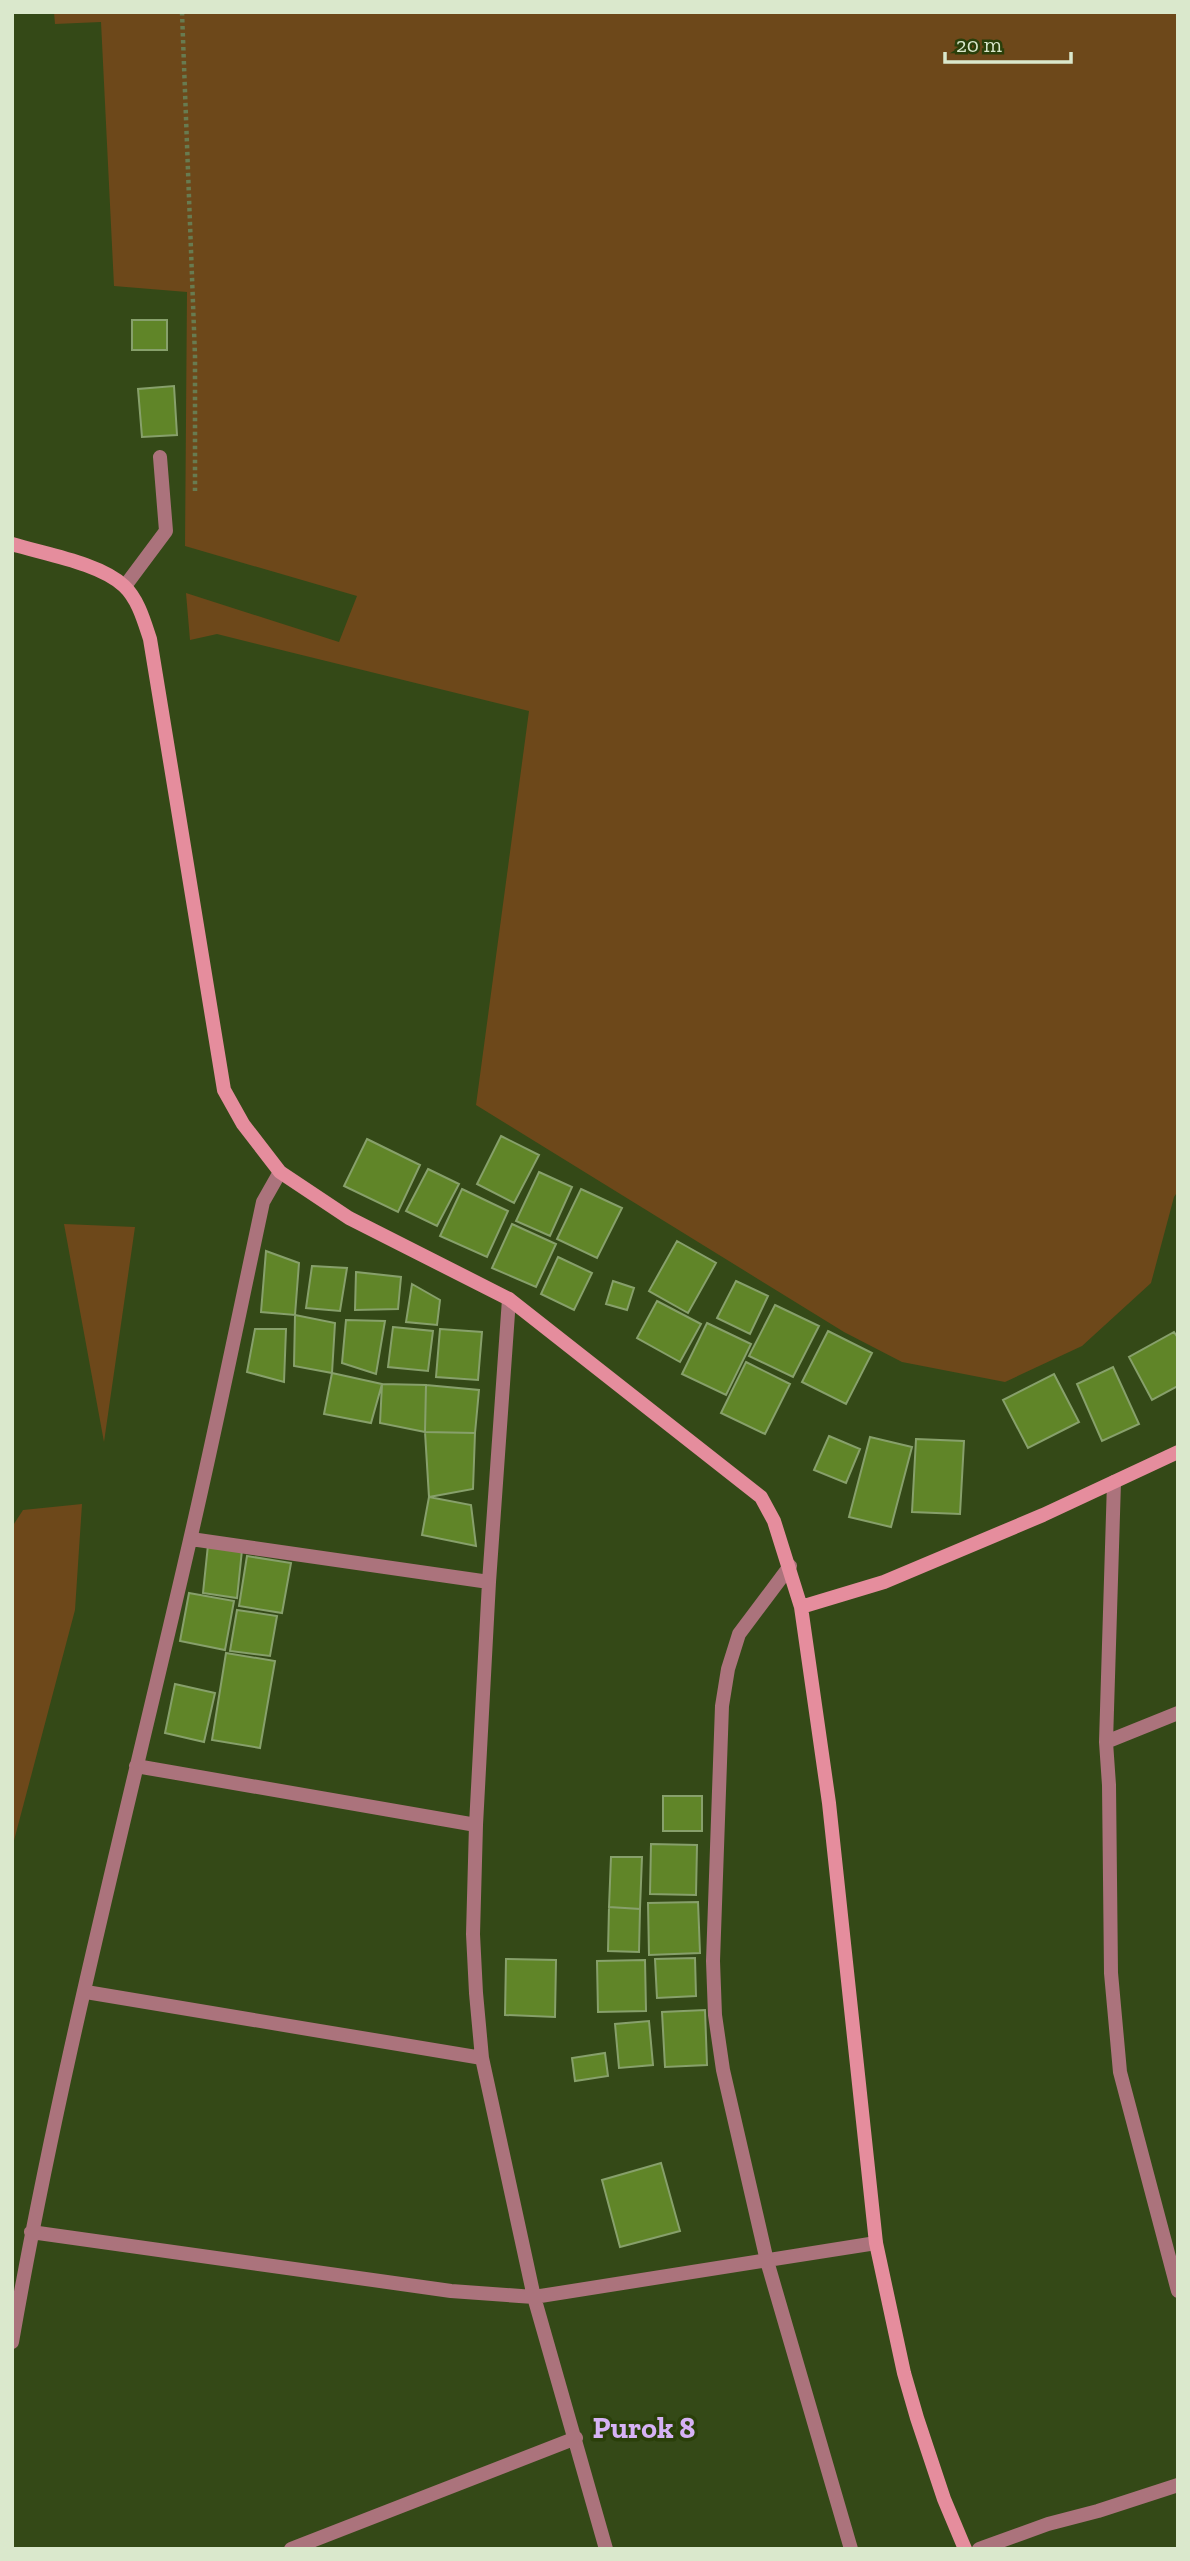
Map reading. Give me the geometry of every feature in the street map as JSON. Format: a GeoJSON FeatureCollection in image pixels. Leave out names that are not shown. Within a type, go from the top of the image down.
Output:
{"type":"FeatureCollection","features":[{"type":"Feature","properties":{"kind":"street"},"geometry":{"type":"LineString","coordinates":[[125,586],[166,531],[160,457]]}},
{"type":"Feature","properties":{"kind":"street"},"geometry":{"type":"LineString","coordinates":[[12,544],[107,574],[125,586],[139,608],[150,639],[224,1090],[243,1124],[280,1172],[349,1218],[509,1299],[761,1497],[774,1521],[801,1607],[829,1803],[876,2243],[904,2373],[917,2418],[944,2499],[965,2549]]}},
{"type":"Feature","properties":{"kind":"street"},"geometry":{"type":"LineString","coordinates":[[12,2342],[31,2232],[136,1766],[191,1539],[263,1202],[280,1172]]}},
{"type":"Feature","properties":{"kind":"street"},"geometry":{"type":"LineString","coordinates":[[509,1299],[489,1582],[472,1934],[482,2058],[534,2297],[606,2549]]}},
{"type":"Feature","properties":{"kind":"street"},"geometry":{"type":"LineString","coordinates":[[801,1607],[884,1582],[1178,1452]]}},
{"type":"Feature","properties":{"kind":"street"},"geometry":{"type":"LineString","coordinates":[[1114,1482],[1106,1742],[1111,1973],[1121,2072],[1178,2291]]}},
{"type":"Feature","properties":{"kind":"street"},"geometry":{"type":"LineString","coordinates":[[191,1539],[489,1582]]}},
{"type":"Feature","properties":{"kind":"street"},"geometry":{"type":"LineString","coordinates":[[790,1566],[738,1634],[728,1669],[722,1706],[714,1934],[715,2015],[723,2070],[767,2261],[851,2549]]}},
{"type":"Feature","properties":{"kind":"street"},"geometry":{"type":"LineString","coordinates":[[1106,1742],[1178,1713]]}},
{"type":"Feature","properties":{"kind":"street"},"geometry":{"type":"LineString","coordinates":[[136,1766],[476,1825]]}},
{"type":"Feature","properties":{"kind":"street"},"geometry":{"type":"LineString","coordinates":[[86,1992],[482,2058]]}},
{"type":"Feature","properties":{"kind":"street"},"geometry":{"type":"LineString","coordinates":[[31,2232],[451,2291],[534,2297],[876,2243]]}},
{"type":"Feature","properties":{"kind":"street"},"geometry":{"type":"LineString","coordinates":[[291,2549],[576,2438]]}},
{"type":"Feature","properties":{"kind":"street"},"geometry":{"type":"LineString","coordinates":[[979,2549],[1048,2524],[1178,2485]]}},
{"type":"Feature","properties":{"kind":"path"},"geometry":{"type":"LineString","coordinates":[[166,531],[195,503],[195,355],[182,12]]}},
{"type":"Feature","properties":{"kind":"shaded area"},"geometry":{"type":"Polygon","coordinates":[[[54,12],[1178,12],[1178,1191],[1174,1197],[1151,1283],[1082,1346],[1005,1382],[902,1362],[844,1332],[476,1105],[529,711],[217,634],[190,640],[186,593],[339,642],[357,596],[185,546],[187,292],[114,286],[101,22],[55,24],[54,12]]]}},
{"type":"Feature","properties":{"kind":"shaded area"},"geometry":{"type":"Polygon","coordinates":[[[64,1224],[135,1227],[104,1442],[64,1224]]]}},
{"type":"Feature","properties":{"kind":"shaded area"},"geometry":{"type":"Polygon","coordinates":[[[82,1504],[75,1610],[12,1848],[12,1527],[23,1510],[82,1504]]]}},
{"type":"Feature","properties":{"kind":"building"},"geometry":{"type":"Polygon","coordinates":[[[132,320],[167,320],[167,350],[132,350],[132,320]]]}},
{"type":"Feature","properties":{"kind":"building"},"geometry":{"type":"Polygon","coordinates":[[[174,386],[177,435],[142,437],[138,389],[174,386]]]}},
{"type":"Feature","properties":{"kind":"building"},"geometry":{"type":"Polygon","coordinates":[[[501,1136],[539,1155],[514,1203],[477,1184],[501,1136]]]}},
{"type":"Feature","properties":{"kind":"building"},"geometry":{"type":"Polygon","coordinates":[[[367,1139],[420,1165],[398,1212],[344,1186],[367,1139]]]}},
{"type":"Feature","properties":{"kind":"building"},"geometry":{"type":"Polygon","coordinates":[[[428,1169],[459,1184],[437,1226],[406,1211],[428,1169]]]}},
{"type":"Feature","properties":{"kind":"building"},"geometry":{"type":"Polygon","coordinates":[[[539,1172],[572,1187],[550,1236],[516,1221],[539,1172]]]}},
{"type":"Feature","properties":{"kind":"building"},"geometry":{"type":"Polygon","coordinates":[[[462,1189],[508,1211],[487,1257],[440,1236],[462,1189]]]}},
{"type":"Feature","properties":{"kind":"building"},"geometry":{"type":"Polygon","coordinates":[[[581,1189],[622,1208],[597,1258],[557,1239],[581,1189]]]}},
{"type":"Feature","properties":{"kind":"building"},"geometry":{"type":"Polygon","coordinates":[[[512,1224],[556,1244],[536,1287],[492,1268],[512,1224]]]}},
{"type":"Feature","properties":{"kind":"building"},"geometry":{"type":"Polygon","coordinates":[[[677,1241],[716,1263],[688,1313],[649,1291],[677,1241]]]}},
{"type":"Feature","properties":{"kind":"building"},"geometry":{"type":"Polygon","coordinates":[[[266,1251],[299,1263],[295,1315],[261,1312],[266,1251]]]}},
{"type":"Feature","properties":{"kind":"building"},"geometry":{"type":"Polygon","coordinates":[[[558,1257],[592,1273],[574,1310],[541,1294],[558,1257]]]}},
{"type":"Feature","properties":{"kind":"building"},"geometry":{"type":"Polygon","coordinates":[[[312,1266],[347,1268],[340,1311],[306,1308],[312,1266]]]}},
{"type":"Feature","properties":{"kind":"building"},"geometry":{"type":"Polygon","coordinates":[[[356,1272],[401,1277],[398,1309],[355,1310],[356,1272]]]}},
{"type":"Feature","properties":{"kind":"building"},"geometry":{"type":"Polygon","coordinates":[[[613,1281],[634,1288],[627,1310],[606,1304],[613,1281]]]}},
{"type":"Feature","properties":{"kind":"building"},"geometry":{"type":"Polygon","coordinates":[[[736,1281],[768,1296],[750,1334],[717,1318],[736,1281]]]}},
{"type":"Feature","properties":{"kind":"building"},"geometry":{"type":"Polygon","coordinates":[[[412,1284],[440,1300],[437,1325],[406,1322],[412,1284]]]}},
{"type":"Feature","properties":{"kind":"building"},"geometry":{"type":"Polygon","coordinates":[[[657,1301],[701,1324],[680,1362],[637,1338],[657,1301]]]}},
{"type":"Feature","properties":{"kind":"building"},"geometry":{"type":"Polygon","coordinates":[[[775,1305],[819,1326],[793,1377],[749,1356],[775,1305]]]}},
{"type":"Feature","properties":{"kind":"building"},"geometry":{"type":"Polygon","coordinates":[[[295,1315],[335,1323],[332,1373],[294,1366],[295,1315]]]}},
{"type":"Feature","properties":{"kind":"building"},"geometry":{"type":"Polygon","coordinates":[[[346,1320],[385,1321],[376,1374],[342,1363],[346,1320]]]}},
{"type":"Feature","properties":{"kind":"building"},"geometry":{"type":"Polygon","coordinates":[[[707,1323],[751,1344],[726,1395],[682,1374],[707,1323]]]}},
{"type":"Feature","properties":{"kind":"building"},"geometry":{"type":"Polygon","coordinates":[[[393,1327],[433,1331],[428,1371],[388,1367],[393,1327]]]}},
{"type":"Feature","properties":{"kind":"building"},"geometry":{"type":"Polygon","coordinates":[[[255,1329],[286,1329],[284,1382],[247,1372],[255,1329]]]}},
{"type":"Feature","properties":{"kind":"building"},"geometry":{"type":"Polygon","coordinates":[[[440,1329],[482,1332],[478,1380],[436,1377],[440,1329]]]}},
{"type":"Feature","properties":{"kind":"building"},"geometry":{"type":"Polygon","coordinates":[[[828,1331],[872,1353],[846,1404],[802,1382],[828,1331]]]}},
{"type":"Feature","properties":{"kind":"building"},"geometry":{"type":"Polygon","coordinates":[[[1174,1332],[1178,1338],[1178,1386],[1152,1400],[1129,1357],[1174,1332]]]}},
{"type":"Feature","properties":{"kind":"building"},"geometry":{"type":"Polygon","coordinates":[[[746,1362],[790,1384],[765,1434],[721,1413],[746,1362]]]}},
{"type":"Feature","properties":{"kind":"building"},"geometry":{"type":"Polygon","coordinates":[[[1113,1367],[1139,1424],[1102,1441],[1077,1384],[1113,1367]]]}},
{"type":"Feature","properties":{"kind":"building"},"geometry":{"type":"Polygon","coordinates":[[[332,1373],[382,1384],[371,1423],[324,1414],[332,1373]]]}},
{"type":"Feature","properties":{"kind":"building"},"geometry":{"type":"Polygon","coordinates":[[[1054,1374],[1079,1422],[1028,1448],[1003,1400],[1054,1374]]]}},
{"type":"Feature","properties":{"kind":"building"},"geometry":{"type":"Polygon","coordinates":[[[382,1384],[426,1385],[425,1432],[380,1423],[382,1384]]]}},
{"type":"Feature","properties":{"kind":"building"},"geometry":{"type":"Polygon","coordinates":[[[426,1385],[479,1390],[475,1433],[425,1432],[426,1385]]]}},
{"type":"Feature","properties":{"kind":"building"},"geometry":{"type":"Polygon","coordinates":[[[425,1432],[475,1433],[473,1489],[429,1497],[425,1432]]]}},
{"type":"Feature","properties":{"kind":"building"},"geometry":{"type":"Polygon","coordinates":[[[829,1436],[860,1449],[846,1483],[814,1470],[829,1436]]]}},
{"type":"Feature","properties":{"kind":"building"},"geometry":{"type":"Polygon","coordinates":[[[870,1437],[912,1447],[891,1527],[849,1517],[870,1437]]]}},
{"type":"Feature","properties":{"kind":"building"},"geometry":{"type":"Polygon","coordinates":[[[916,1439],[964,1441],[960,1514],[912,1512],[916,1439]]]}},
{"type":"Feature","properties":{"kind":"building"},"geometry":{"type":"Polygon","coordinates":[[[429,1497],[471,1505],[476,1546],[422,1535],[429,1497]]]}},
{"type":"Feature","properties":{"kind":"building"},"geometry":{"type":"Polygon","coordinates":[[[208,1545],[242,1550],[237,1598],[203,1593],[208,1545]]]}},
{"type":"Feature","properties":{"kind":"building"},"geometry":{"type":"Polygon","coordinates":[[[247,1556],[291,1563],[282,1613],[239,1606],[247,1556]]]}},
{"type":"Feature","properties":{"kind":"building"},"geometry":{"type":"Polygon","coordinates":[[[189,1593],[234,1601],[225,1650],[180,1641],[189,1593]]]}},
{"type":"Feature","properties":{"kind":"building"},"geometry":{"type":"Polygon","coordinates":[[[237,1610],[277,1616],[270,1656],[230,1651],[237,1610]]]}},
{"type":"Feature","properties":{"kind":"building"},"geometry":{"type":"Polygon","coordinates":[[[226,1653],[275,1661],[260,1748],[212,1740],[226,1653]]]}},
{"type":"Feature","properties":{"kind":"building"},"geometry":{"type":"Polygon","coordinates":[[[175,1684],[215,1693],[204,1742],[165,1733],[175,1684]]]}},
{"type":"Feature","properties":{"kind":"building"},"geometry":{"type":"Polygon","coordinates":[[[663,1796],[702,1796],[702,1831],[663,1831],[663,1796]]]}},
{"type":"Feature","properties":{"kind":"building"},"geometry":{"type":"Polygon","coordinates":[[[651,1844],[697,1845],[696,1895],[650,1894],[651,1844]]]}},
{"type":"Feature","properties":{"kind":"building"},"geometry":{"type":"Polygon","coordinates":[[[611,1857],[642,1857],[640,1909],[609,1907],[611,1857]]]}},
{"type":"Feature","properties":{"kind":"building"},"geometry":{"type":"Polygon","coordinates":[[[698,1902],[700,1953],[649,1955],[648,1903],[698,1902]]]}},
{"type":"Feature","properties":{"kind":"building"},"geometry":{"type":"Polygon","coordinates":[[[609,1907],[640,1909],[639,1952],[608,1951],[609,1907]]]}},
{"type":"Feature","properties":{"kind":"building"},"geometry":{"type":"Polygon","coordinates":[[[695,1958],[696,1996],[657,1998],[655,1959],[695,1958]]]}},
{"type":"Feature","properties":{"kind":"building"},"geometry":{"type":"Polygon","coordinates":[[[506,1959],[556,1960],[555,2017],[505,2015],[506,1959]]]}},
{"type":"Feature","properties":{"kind":"building"},"geometry":{"type":"Polygon","coordinates":[[[645,1960],[646,2011],[598,2012],[597,1961],[645,1960]]]}},
{"type":"Feature","properties":{"kind":"building"},"geometry":{"type":"Polygon","coordinates":[[[705,2010],[707,2065],[665,2067],[662,2012],[705,2010]]]}},
{"type":"Feature","properties":{"kind":"building"},"geometry":{"type":"Polygon","coordinates":[[[649,2021],[653,2065],[619,2068],[615,2024],[649,2021]]]}},
{"type":"Feature","properties":{"kind":"building"},"geometry":{"type":"Polygon","coordinates":[[[605,2053],[608,2076],[575,2081],[572,2058],[605,2053]]]}},
{"type":"Feature","properties":{"kind":"building"},"geometry":{"type":"Polygon","coordinates":[[[661,2163],[680,2231],[620,2247],[602,2180],[661,2163]]]}},
{"type":"Feature","properties":{"kind":"district","name":"Purok 8"},"geometry":{"type":"Point","coordinates":[644,2428]}}]}
